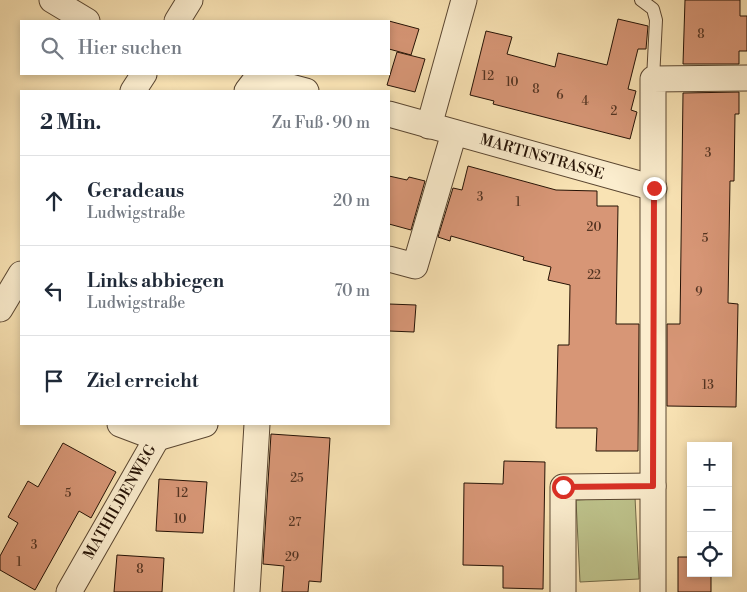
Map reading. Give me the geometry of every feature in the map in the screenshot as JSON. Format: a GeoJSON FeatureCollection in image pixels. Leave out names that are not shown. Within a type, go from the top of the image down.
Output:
{"type":"FeatureCollection","features":[{"type":"Feature","properties":{"kind":"street"},"geometry":{"type":"LineString","coordinates":[[52,0],[85,20]]}},
{"type":"Feature","properties":{"kind":"street"},"geometry":{"type":"LineString","coordinates":[[177,20],[190,0]]}},
{"type":"Feature","properties":{"kind":"street"},"geometry":{"type":"LineString","coordinates":[[429,126],[464,0]]}},
{"type":"Feature","properties":{"kind":"street"},"geometry":{"type":"LineString","coordinates":[[134,90],[143,75]]}},
{"type":"Feature","properties":{"kind":"street"},"geometry":{"type":"LineString","coordinates":[[249,90],[256,78],[302,90]]}},
{"type":"Feature","properties":{"kind":"street"},"geometry":{"type":"LineString","coordinates":[[653,592],[653,79],[747,78]]}},
{"type":"Feature","properties":{"kind":"street","name":"MARTINSTRASSE"},"geometry":{"type":"LineString","coordinates":[[390,114],[654,188]]}},
{"type":"Feature","properties":{"kind":"street"},"geometry":{"type":"LineString","coordinates":[[390,259],[414,266],[454,133]]}},
{"type":"Feature","properties":{"kind":"street"},"geometry":{"type":"LineString","coordinates":[[0,309],[20,276]]}},
{"type":"Feature","properties":{"kind":"street","name":"MATHILDENWEG"},"geometry":{"type":"LineString","coordinates":[[123,425],[156,438],[202,425]]}},
{"type":"Feature","properties":{"kind":"street"},"geometry":{"type":"LineString","coordinates":[[247,592],[257,425]]}},
{"type":"Feature","properties":{"kind":"street","name":"MATHILDENWEG"},"geometry":{"type":"LineString","coordinates":[[69,592],[156,438]]}},
{"type":"Feature","properties":{"kind":"street"},"geometry":{"type":"LineString","coordinates":[[563,592],[563,487],[653,486]]}},
{"type":"Feature","properties":{"kind":"lane"},"geometry":{"type":"LineString","coordinates":[[641,0],[653,9],[656,20],[653,79]]}},
{"type":"Feature","properties":{"kind":"green space"},"geometry":{"type":"Polygon","coordinates":[[[635,497],[639,579],[580,582],[576,500],[635,497]]]}},
{"type":"Feature","properties":{"kind":"building"},"geometry":{"type":"Polygon","coordinates":[[[685,0],[740,0],[740,16],[747,16],[747,51],[739,51],[739,64],[683,64],[685,0]]]}},
{"type":"Feature","properties":{"kind":"building"},"geometry":{"type":"Polygon","coordinates":[[[618,19],[648,26],[646,49],[638,49],[628,89],[636,91],[631,110],[637,112],[630,139],[493,104],[494,101],[470,95],[486,31],[512,37],[507,54],[555,67],[558,53],[607,65],[618,19]]]}},
{"type":"Feature","properties":{"kind":"building"},"geometry":{"type":"Polygon","coordinates":[[[390,21],[419,29],[411,55],[390,49],[390,21]]]}},
{"type":"Feature","properties":{"kind":"building"},"geometry":{"type":"Polygon","coordinates":[[[397,52],[425,59],[415,92],[387,85],[397,52]]]}},
{"type":"Feature","properties":{"kind":"building"},"geometry":{"type":"Polygon","coordinates":[[[739,92],[739,114],[735,114],[734,181],[730,181],[728,303],[738,304],[736,407],[667,406],[667,324],[680,324],[683,93],[739,92]]]}},
{"type":"Feature","properties":{"kind":"building"},"geometry":{"type":"Polygon","coordinates":[[[468,166],[556,190],[597,191],[597,206],[618,206],[616,324],[639,324],[638,451],[596,451],[597,428],[556,428],[558,345],[569,345],[570,285],[548,280],[551,267],[523,260],[524,257],[451,236],[450,241],[438,237],[453,188],[462,190],[468,166]]]}},
{"type":"Feature","properties":{"kind":"building"},"geometry":{"type":"Polygon","coordinates":[[[390,176],[407,180],[409,177],[425,181],[411,230],[390,224],[390,176]]]}},
{"type":"Feature","properties":{"kind":"building"},"geometry":{"type":"Polygon","coordinates":[[[390,304],[416,305],[414,332],[390,331],[390,304]]]}},
{"type":"Feature","properties":{"kind":"building"},"geometry":{"type":"Polygon","coordinates":[[[271,434],[330,438],[321,582],[309,581],[308,592],[282,592],[284,566],[263,564],[271,434]]]}},
{"type":"Feature","properties":{"kind":"building"},"geometry":{"type":"Polygon","coordinates":[[[63,443],[116,472],[91,518],[79,511],[35,590],[0,570],[0,556],[18,523],[8,517],[28,481],[38,487],[63,443]]]}},
{"type":"Feature","properties":{"kind":"building"},"geometry":{"type":"Polygon","coordinates":[[[504,461],[545,462],[543,589],[503,588],[503,566],[463,565],[464,483],[503,484],[504,461]]]}},
{"type":"Feature","properties":{"kind":"building"},"geometry":{"type":"Polygon","coordinates":[[[159,479],[207,482],[203,533],[156,531],[159,479]]]}},
{"type":"Feature","properties":{"kind":"building"},"geometry":{"type":"Polygon","coordinates":[[[117,555],[164,558],[162,592],[114,592],[117,555]]]}},
{"type":"Feature","properties":{"kind":"building"},"geometry":{"type":"Polygon","coordinates":[[[678,557],[687,557],[687,577],[711,577],[711,592],[678,592],[678,557]]]}},
{"type":"Feature","properties":{"kind":"route"},"geometry":{"type":"LineString","coordinates":[[563,487],[653,486],[654,188]]}}]}
